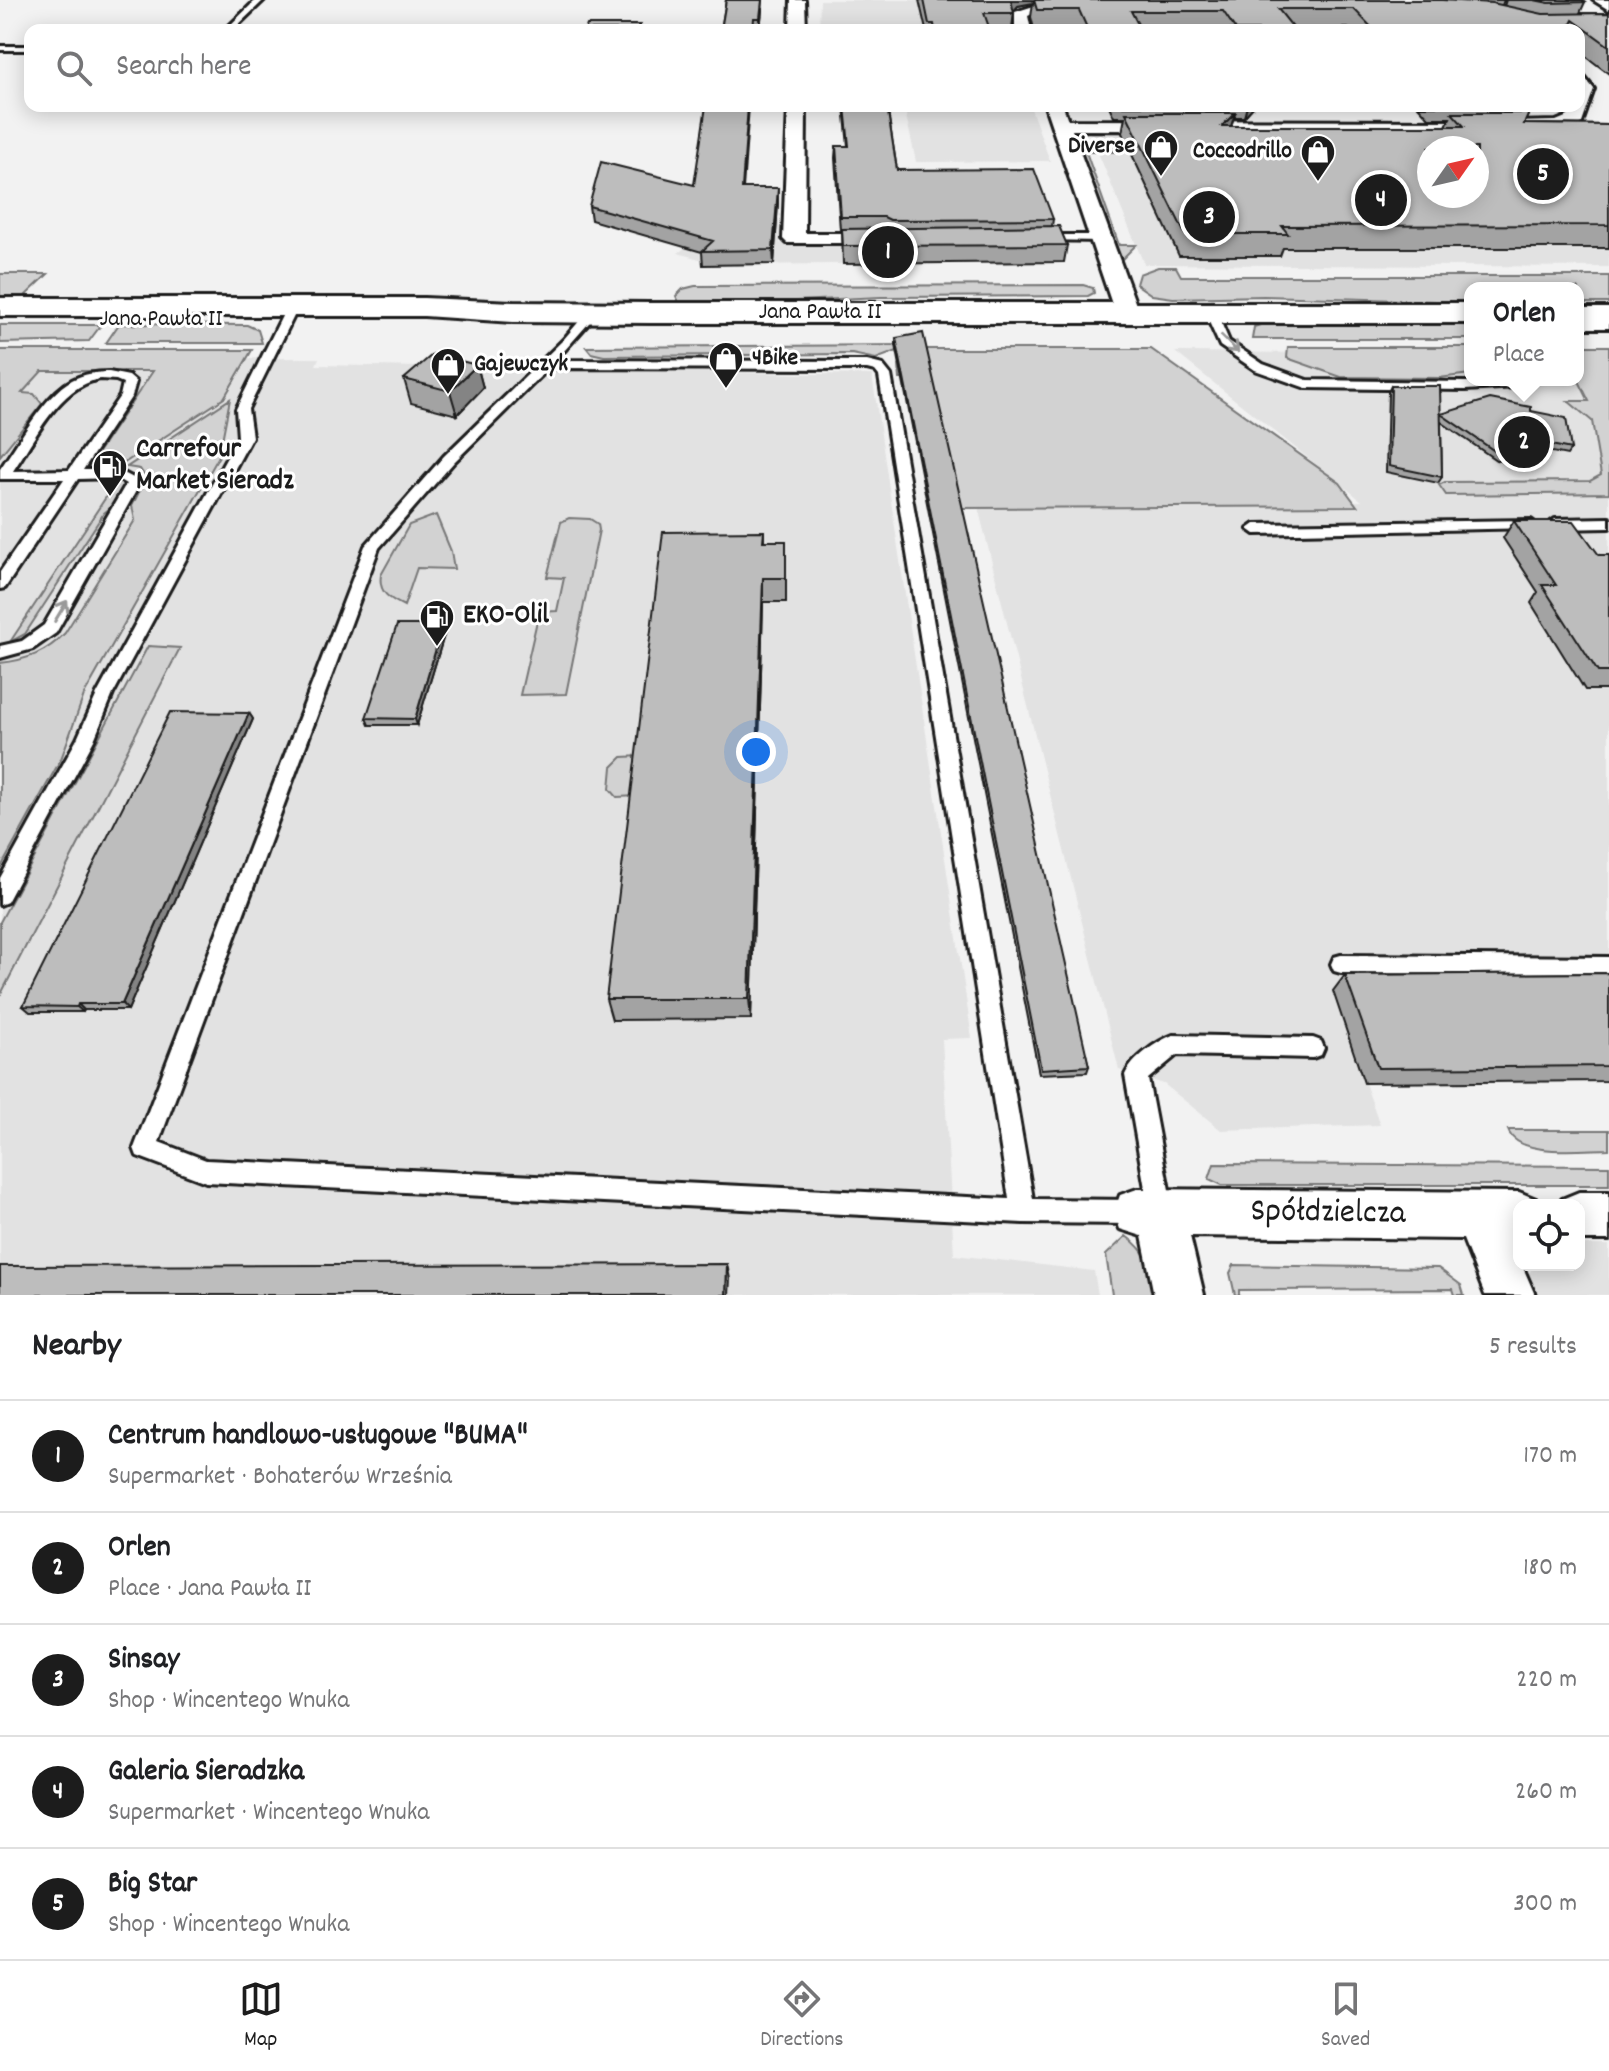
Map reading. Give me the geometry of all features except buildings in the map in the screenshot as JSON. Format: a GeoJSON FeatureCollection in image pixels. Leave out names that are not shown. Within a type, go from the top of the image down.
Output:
{"type":"FeatureCollection","features":[{"type":"Feature","properties":{"kind":"main road"},"geometry":{"type":"LineString","coordinates":[[1603,0],[1609,4]]}},
{"type":"Feature","properties":{"kind":"main road","name":"Jana Pawła II"},"geometry":{"type":"LineString","coordinates":[[0,320],[1124,303],[1211,313],[1464,313]]}},
{"type":"Feature","properties":{"kind":"main road","name":"Jana Pawła II"},"geometry":{"type":"LineString","coordinates":[[0,307],[290,314]]}},
{"type":"Feature","properties":{"kind":"main road"},"geometry":{"type":"LineString","coordinates":[[1584,308],[1609,308]]}},
{"type":"Feature","properties":{"kind":"main road"},"geometry":{"type":"LineString","coordinates":[[1584,318],[1609,318]]}},
{"type":"Feature","properties":{"kind":"street"},"geometry":{"type":"LineString","coordinates":[[798,0],[798,24]]}},
{"type":"Feature","properties":{"kind":"street"},"geometry":{"type":"LineString","coordinates":[[1022,24],[1020,15],[1025,11],[1040,7],[1087,6]]}},
{"type":"Feature","properties":{"kind":"street"},"geometry":{"type":"LineString","coordinates":[[797,112],[794,239],[891,239]]}},
{"type":"Feature","properties":{"kind":"street"},"geometry":{"type":"LineString","coordinates":[[1124,303],[1058,115],[1559,126],[1572,122],[1578,112]]}},
{"type":"Feature","properties":{"kind":"street"},"geometry":{"type":"LineString","coordinates":[[1149,1212],[1179,1295]]}},
{"type":"Feature","properties":{"kind":"street","name":"Spółdzielcza"},"geometry":{"type":"LineString","coordinates":[[1149,1212],[1499,1216]]}},
{"type":"Feature","properties":{"kind":"street"},"geometry":{"type":"LineString","coordinates":[[1499,1216],[1510,1295]]}},
{"type":"Feature","properties":{"kind":"street"},"geometry":{"type":"LineString","coordinates":[[1585,1216],[1609,1216]]}},
{"type":"Feature","properties":{"kind":"lane"},"geometry":{"type":"LineString","coordinates":[[235,24],[260,0]]}},
{"type":"Feature","properties":{"kind":"lane"},"geometry":{"type":"LineString","coordinates":[[0,48],[24,48]]}},
{"type":"Feature","properties":{"kind":"lane"},"geometry":{"type":"LineString","coordinates":[[1038,238],[1102,238]]}},
{"type":"Feature","properties":{"kind":"lane"},"geometry":{"type":"LineString","coordinates":[[592,313],[449,459],[372,546],[145,1148],[206,1171],[1023,1211],[1149,1212],[1136,1075],[1173,1045],[1313,1048]]}},
{"type":"Feature","properties":{"kind":"lane"},"geometry":{"type":"LineString","coordinates":[[1211,313],[1224,343],[1259,367],[1306,384],[1464,386]]}},
{"type":"Feature","properties":{"kind":"lane"},"geometry":{"type":"LineString","coordinates":[[0,896],[85,740],[105,694],[245,437],[242,409],[290,314]]}},
{"type":"Feature","properties":{"kind":"lane"},"geometry":{"type":"LineString","coordinates":[[545,364],[867,365],[879,368],[885,375],[1023,1211]]}},
{"type":"Feature","properties":{"kind":"lane"},"geometry":{"type":"LineString","coordinates":[[0,584],[131,389],[130,382],[124,377],[89,378],[70,386],[2,475]]}},
{"type":"Feature","properties":{"kind":"lane"},"geometry":{"type":"LineString","coordinates":[[0,652],[16,650],[38,641],[50,629],[134,482],[113,474],[2,475]]}},
{"type":"Feature","properties":{"kind":"lane"},"geometry":{"type":"LineString","coordinates":[[1255,529],[1609,523]]}},
{"type":"Feature","properties":{"kind":"lane"},"geometry":{"type":"LineString","coordinates":[[1341,964],[1609,966]]}},
{"type":"Feature","properties":{"kind":"shaded area"},"geometry":{"type":"Polygon","coordinates":[[[820,0],[993,0],[1002,24],[819,24],[820,0]]]}},
{"type":"Feature","properties":{"kind":"shaded area"},"geometry":{"type":"Polygon","coordinates":[[[905,112],[1032,112],[1050,161],[916,162],[905,112]]]}},
{"type":"Feature","properties":{"kind":"shaded area"},"geometry":{"type":"Polygon","coordinates":[[[1609,128],[1609,267],[1144,264],[1090,133],[1609,128]]]}},
{"type":"Feature","properties":{"kind":"shaded area"},"geometry":{"type":"Polygon","coordinates":[[[1076,130],[1083,150],[1165,152],[1086,152],[1119,245],[1136,245],[1122,259],[1110,237],[1072,132],[1076,130]]]}},
{"type":"Feature","properties":{"kind":"shaded area"},"geometry":{"type":"Polygon","coordinates":[[[738,209],[778,209],[780,243],[1056,243],[1064,262],[721,265],[678,253],[738,209]]]}},
{"type":"Feature","properties":{"kind":"shaded area"},"geometry":{"type":"Polygon","coordinates":[[[1158,267],[1176,267],[1181,276],[1609,276],[1609,303],[1584,303],[1584,282],[1464,282],[1464,302],[1264,296],[1173,298],[1152,295],[1136,284],[1139,274],[1158,267]]]}},
{"type":"Feature","properties":{"kind":"shaded area"},"geometry":{"type":"Polygon","coordinates":[[[0,274],[48,274],[25,296],[0,299],[0,274]]]}},
{"type":"Feature","properties":{"kind":"shaded area"},"geometry":{"type":"Polygon","coordinates":[[[1083,285],[1093,288],[1094,293],[1088,296],[881,297],[688,306],[679,302],[676,296],[683,289],[695,286],[1083,285]]]}},
{"type":"Feature","properties":{"kind":"shaded area"},"geometry":{"type":"Polygon","coordinates":[[[1270,322],[1456,322],[1464,325],[1464,339],[1252,339],[1254,327],[1270,322]]]}},
{"type":"Feature","properties":{"kind":"shaded area"},"geometry":{"type":"Polygon","coordinates":[[[119,324],[247,325],[258,330],[262,343],[106,343],[119,324]]]}},
{"type":"Feature","properties":{"kind":"shaded area"},"geometry":{"type":"Polygon","coordinates":[[[0,325],[101,325],[89,341],[0,343],[0,325]]]}},
{"type":"Feature","properties":{"kind":"shaded area"},"geometry":{"type":"Polygon","coordinates":[[[913,345],[876,359],[852,354],[604,356],[591,353],[586,347],[913,345]]]}},
{"type":"Feature","properties":{"kind":"shaded area"},"geometry":{"type":"Polygon","coordinates":[[[1584,346],[1609,346],[1609,493],[1446,495],[1439,485],[1445,482],[1590,481],[1601,475],[1592,421],[1568,401],[1589,401],[1582,386],[1584,386],[1584,346]]]}},
{"type":"Feature","properties":{"kind":"shaded area"},"geometry":{"type":"Polygon","coordinates":[[[1288,347],[1464,347],[1464,375],[1439,378],[1341,377],[1287,358],[1288,347]]]}},
{"type":"Feature","properties":{"kind":"shaded area"},"geometry":{"type":"Polygon","coordinates":[[[924,349],[1151,349],[1340,483],[1357,506],[958,508],[927,379],[900,379],[899,365],[905,355],[924,349]]]}},
{"type":"Feature","properties":{"kind":"shaded area"},"geometry":{"type":"Polygon","coordinates":[[[0,350],[252,350],[224,398],[118,467],[88,467],[153,371],[42,371],[22,393],[34,394],[42,404],[0,456],[0,350]]]}},
{"type":"Feature","properties":{"kind":"shaded area"},"geometry":{"type":"Polygon","coordinates":[[[1175,352],[1464,354],[1464,386],[1584,386],[1584,364],[1609,399],[1609,1081],[1365,1083],[1380,1125],[1221,1130],[1164,1084],[1119,1070],[977,503],[1362,501],[1175,352]]]}},
{"type":"Feature","properties":{"kind":"shaded area"},"geometry":{"type":"Polygon","coordinates":[[[319,358],[316,365],[872,375],[972,1038],[942,1039],[954,1255],[1094,1271],[1098,1295],[0,1295],[0,359],[319,358]]]}},
{"type":"Feature","properties":{"kind":"shaded area"},"geometry":{"type":"Polygon","coordinates":[[[230,399],[219,456],[84,695],[61,759],[0,869],[0,663],[36,654],[65,633],[135,520],[132,506],[146,478],[140,469],[127,467],[230,399]]]}},
{"type":"Feature","properties":{"kind":"shaded area"},"geometry":{"type":"Polygon","coordinates":[[[116,482],[121,482],[124,489],[114,505],[104,513],[25,634],[10,642],[116,482]]]}},
{"type":"Feature","properties":{"kind":"shaded area"},"geometry":{"type":"Polygon","coordinates":[[[436,515],[451,551],[454,569],[417,568],[404,606],[383,591],[381,575],[409,525],[436,515]]]}},
{"type":"Feature","properties":{"kind":"shaded area"},"geometry":{"type":"Polygon","coordinates":[[[569,518],[590,519],[598,524],[599,530],[566,694],[520,695],[539,612],[557,611],[564,578],[547,577],[561,522],[569,518]]]}},
{"type":"Feature","properties":{"kind":"shaded area"},"geometry":{"type":"Polygon","coordinates":[[[148,646],[180,648],[0,996],[0,922],[148,646]]]}},
{"type":"Feature","properties":{"kind":"shaded area"},"geometry":{"type":"Polygon","coordinates":[[[641,756],[638,796],[617,797],[610,789],[612,767],[622,757],[641,756]]]}},
{"type":"Feature","properties":{"kind":"shaded area"},"geometry":{"type":"Polygon","coordinates":[[[1508,1130],[1609,1130],[1609,1149],[1537,1148],[1514,1139],[1508,1130]]]}},
{"type":"Feature","properties":{"kind":"shaded area"},"geometry":{"type":"Polygon","coordinates":[[[1214,1164],[1609,1166],[1609,1185],[1222,1185],[1209,1179],[1214,1164]]]}},
{"type":"Feature","properties":{"kind":"shaded area"},"geometry":{"type":"Polygon","coordinates":[[[1126,1236],[1140,1248],[1148,1262],[1157,1295],[1112,1295],[1106,1255],[1126,1236]]]}},
{"type":"Feature","properties":{"kind":"shaded area"},"geometry":{"type":"Polygon","coordinates":[[[1585,1245],[1609,1245],[1609,1295],[1536,1295],[1528,1275],[1530,1271],[1585,1271],[1585,1245]]]}},
{"type":"Feature","properties":{"kind":"shaded area"},"geometry":{"type":"Polygon","coordinates":[[[1234,1265],[1438,1268],[1461,1285],[1464,1295],[1455,1295],[1453,1289],[1239,1290],[1239,1295],[1235,1295],[1230,1273],[1234,1265]]]}},
{"type":"Feature","properties":{"kind":"place","name":"Big Star"},"geometry":{"type":"Point","coordinates":[1543,174]}},
{"type":"Feature","properties":{"kind":"place","name":"Diverse"},"geometry":{"type":"Point","coordinates":[1161,178]}},
{"type":"Feature","properties":{"kind":"place","name":"Coccodrillo"},"geometry":{"type":"Point","coordinates":[1318,183]}},
{"type":"Feature","properties":{"kind":"place","name":"Galeria Sieradzka"},"geometry":{"type":"Point","coordinates":[1381,200]}},
{"type":"Feature","properties":{"kind":"place","name":"Sinsay"},"geometry":{"type":"Point","coordinates":[1209,217]}},
{"type":"Feature","properties":{"kind":"place","name":"Centrum handlowo-usługowe \"BUMA\""},"geometry":{"type":"Point","coordinates":[888,252]}},
{"type":"Feature","properties":{"kind":"place","name":"4Bike"},"geometry":{"type":"Point","coordinates":[726,390]}},
{"type":"Feature","properties":{"kind":"place","name":"Gajewczyk"},"geometry":{"type":"Point","coordinates":[448,396]}},
{"type":"Feature","properties":{"kind":"place","name":"Orlen"},"geometry":{"type":"Point","coordinates":[1524,442]}},
{"type":"Feature","properties":{"kind":"place","name":"Carrefour Market Sieradz"},"geometry":{"type":"Point","coordinates":[110,498]}},
{"type":"Feature","properties":{"kind":"place","name":"EKO-Olil"},"geometry":{"type":"Point","coordinates":[437,648]}}]}
